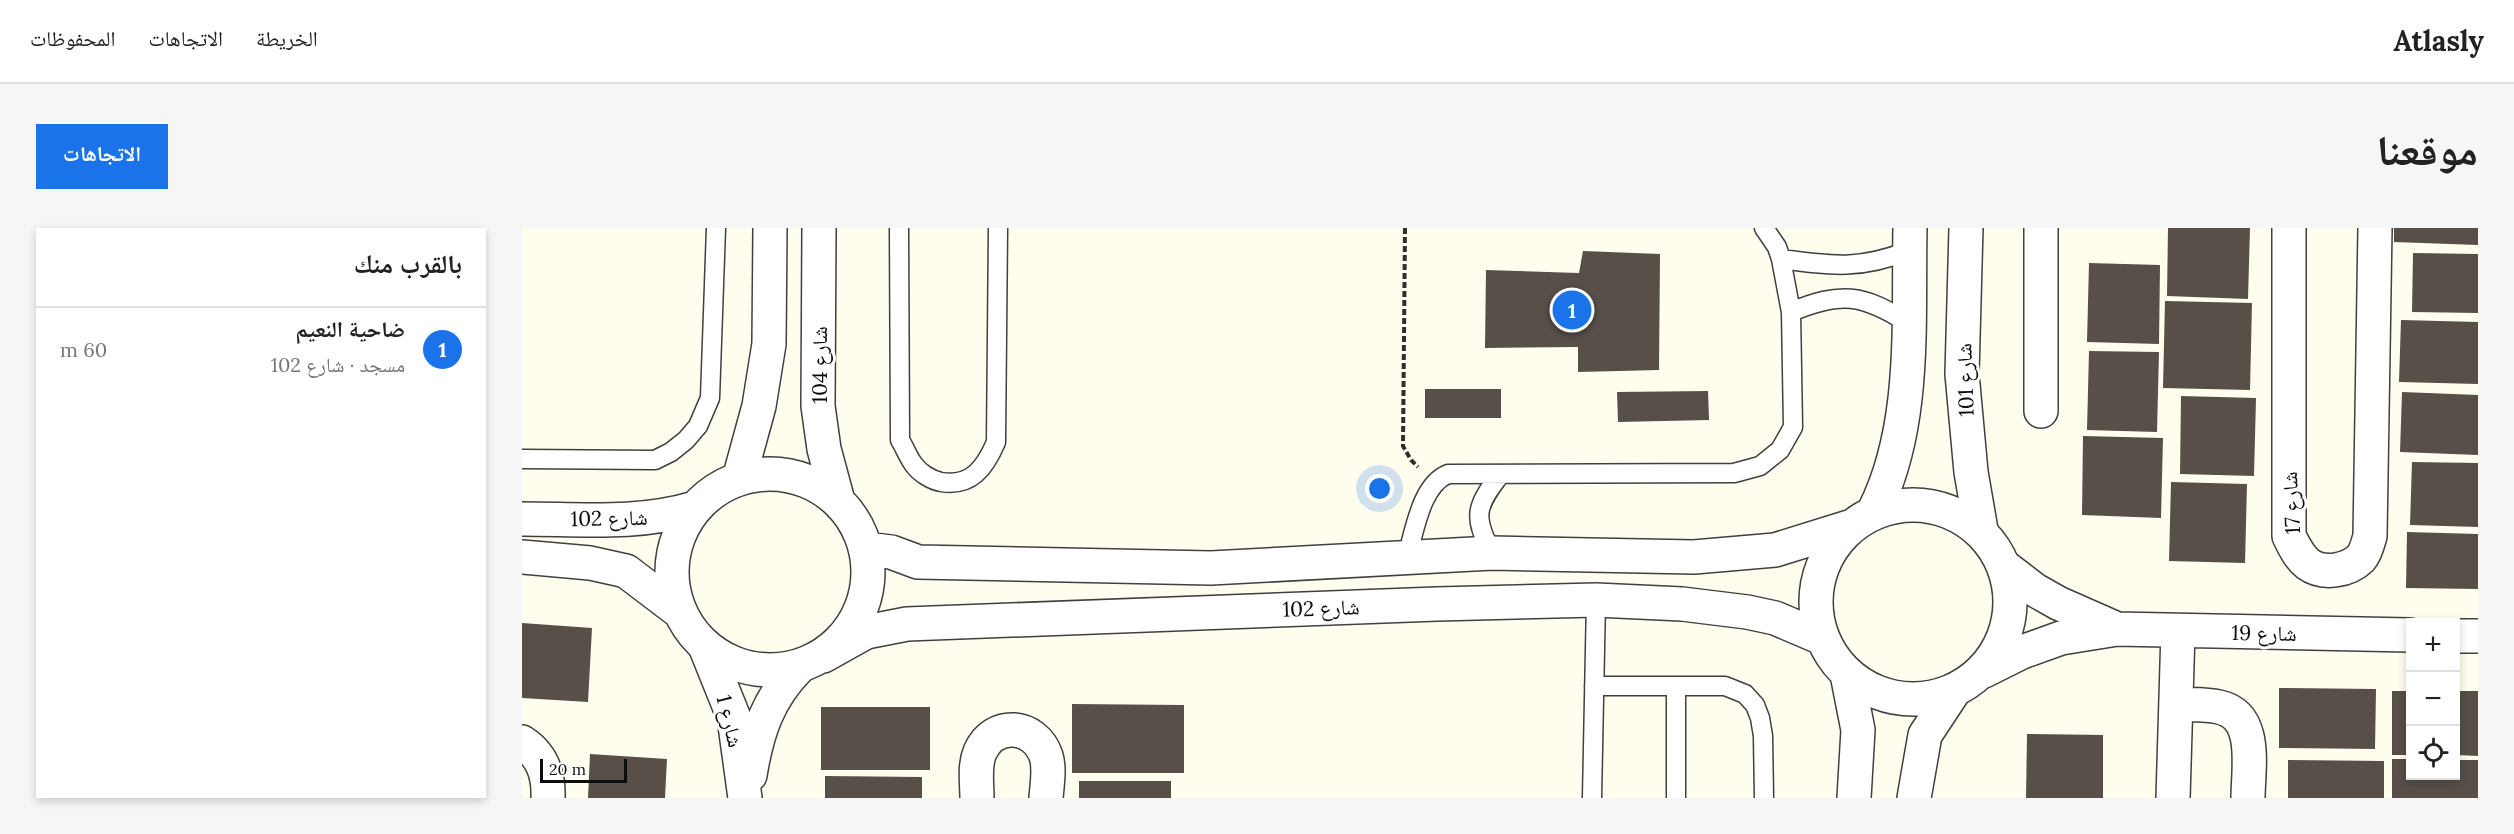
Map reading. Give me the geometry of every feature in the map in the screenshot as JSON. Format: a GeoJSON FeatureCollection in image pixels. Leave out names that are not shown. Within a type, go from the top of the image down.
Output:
{"type":"FeatureCollection","features":[{"type":"Feature","properties":{"kind":"street"},"geometry":{"type":"LineString","coordinates":[[739,479],[759,406],[769,344],[770,228]]}},
{"type":"Feature","properties":{"kind":"street","name":"شارع 104"},"geometry":{"type":"LineString","coordinates":[[819,228],[818,406],[824,449],[838,501]]}},
{"type":"Feature","properties":{"kind":"street","name":"شارع 101"},"geometry":{"type":"LineString","coordinates":[[1966,228],[1962,374],[1971,472],[1981,530]]}},
{"type":"Feature","properties":{"kind":"street"},"geometry":{"type":"LineString","coordinates":[[2041,228],[2041,411]]}},
{"type":"Feature","properties":{"kind":"street","name":"شارع 17"},"geometry":{"type":"LineString","coordinates":[[2289,228],[2289,536],[2297,552],[2308,564],[2332,571],[2349,566],[2361,557],[2370,536],[2375,228]]}},
{"type":"Feature","properties":{"kind":"street"},"geometry":{"type":"LineString","coordinates":[[1910,239],[1907,372],[1901,435],[1887,484],[1862,519],[1824,559],[1815,598],[1822,638],[1847,674],[1879,694],[1917,700],[1954,692]]}},
{"type":"Feature","properties":{"kind":"street"},"geometry":{"type":"LineString","coordinates":[[773,474],[808,482],[838,501],[855,523],[866,549],[868,590],[852,628],[811,661],[766,671],[733,664],[705,646],[680,612],[672,576],[677,540],[695,508],[715,490],[739,479],[773,474]]}},
{"type":"Feature","properties":{"kind":"street"},"geometry":{"type":"LineString","coordinates":[[866,549],[891,552],[918,562],[1211,568],[1492,553],[1694,557],[1775,550],[1911,503],[1948,510],[1981,530],[2005,567],[2012,603],[2004,640],[1984,671],[1954,692],[1925,735],[1914,798]]}},
{"type":"Feature","properties":{"kind":"street","name":"شارع 102"},"geometry":{"type":"LineString","coordinates":[[522,519],[626,520],[667,516],[695,508]]}},
{"type":"Feature","properties":{"kind":"street","name":"شارع 102"},"geometry":{"type":"LineString","coordinates":[[522,556],[590,563],[626,571],[680,612]]}},
{"type":"Feature","properties":{"kind":"street","name":"شارع 19"},"geometry":{"type":"LineString","coordinates":[[2005,567],[2035,590],[2058,603],[2117,629]]}},
{"type":"Feature","properties":{"kind":"street","name":"شارع 102"},"geometry":{"type":"LineString","coordinates":[[811,661],[866,632],[907,624],[1437,603],[1596,600],[1682,604],[1775,618],[1822,638]]}},
{"type":"Feature","properties":{"kind":"street","name":"شارع 19"},"geometry":{"type":"LineString","coordinates":[[1984,671],[2022,651],[2061,638],[2117,629],[2406,635]]}},
{"type":"Feature","properties":{"kind":"street"},"geometry":{"type":"LineString","coordinates":[[2174,798],[2178,631]]}},
{"type":"Feature","properties":{"kind":"street"},"geometry":{"type":"LineString","coordinates":[[2460,636],[2478,636]]}},
{"type":"Feature","properties":{"kind":"street","name":"شارع 1"},"geometry":{"type":"LineString","coordinates":[[705,646],[734,718],[746,798]]}},
{"type":"Feature","properties":{"kind":"street","name":"شارع 1"},"geometry":{"type":"LineString","coordinates":[[746,798],[754,746],[769,706],[783,683],[811,661]]}},
{"type":"Feature","properties":{"kind":"street"},"geometry":{"type":"LineString","coordinates":[[1847,674],[1858,730],[1854,798]]}},
{"type":"Feature","properties":{"kind":"street"},"geometry":{"type":"LineString","coordinates":[[2176,704],[2219,707],[2238,718],[2248,737],[2248,798]]}},
{"type":"Feature","properties":{"kind":"street"},"geometry":{"type":"LineString","coordinates":[[977,798],[977,760],[981,750],[986,741],[995,735],[1005,729],[1015,728],[1033,737],[1046,754],[1046,798]]}},
{"type":"Feature","properties":{"kind":"street"},"geometry":{"type":"LineString","coordinates":[[522,742],[541,759],[547,779],[548,798]]}},
{"type":"Feature","properties":{"kind":"lane"},"geometry":{"type":"LineString","coordinates":[[522,459],[655,460],[671,452],[686,440],[705,412],[710,398],[716,228]]}},
{"type":"Feature","properties":{"kind":"lane"},"geometry":{"type":"LineString","coordinates":[[898,228],[900,440],[914,466],[932,480],[956,484],[974,476],[989,459],[996,442],[998,228]]}},
{"type":"Feature","properties":{"kind":"lane"},"geometry":{"type":"LineString","coordinates":[[1407,556],[1428,493],[1437,478],[1448,474],[1734,473],[1760,466],[1780,450],[1792,427],[1791,312],[1781,259],[1777,247],[1764,228]]}},
{"type":"Feature","properties":{"kind":"lane"},"geometry":{"type":"LineString","coordinates":[[1781,259],[1830,266],[1863,265],[1887,260],[1910,239]]}},
{"type":"Feature","properties":{"kind":"lane"},"geometry":{"type":"LineString","coordinates":[[1791,312],[1820,300],[1851,298],[1881,306],[1908,323]]}},
{"type":"Feature","properties":{"kind":"lane"},"geometry":{"type":"LineString","coordinates":[[1492,553],[1480,531],[1479,511],[1484,495],[1500,475]]}},
{"type":"Feature","properties":{"kind":"lane"},"geometry":{"type":"LineString","coordinates":[[1592,798],[1596,600]]}},
{"type":"Feature","properties":{"kind":"lane"},"geometry":{"type":"LineString","coordinates":[[1594,686],[1725,686],[1745,694],[1755,705],[1760,718],[1763,736],[1764,798]]}},
{"type":"Feature","properties":{"kind":"lane"},"geometry":{"type":"LineString","coordinates":[[1676,686],[1676,798]]}},
{"type":"Feature","properties":{"kind":"path"},"geometry":{"type":"LineString","coordinates":[[1405,228],[1403,446],[1416,466],[1437,478]]}},
{"type":"Feature","properties":{"kind":"building"},"geometry":{"type":"Polygon","coordinates":[[[2168,228],[2250,228],[2248,299],[2167,296],[2168,228]]]}},
{"type":"Feature","properties":{"kind":"building"},"geometry":{"type":"Polygon","coordinates":[[[2394,228],[2478,228],[2478,245],[2394,242],[2394,228]]]}},
{"type":"Feature","properties":{"kind":"building"},"geometry":{"type":"Polygon","coordinates":[[[1583,251],[1660,254],[1659,370],[1578,372],[1578,347],[1485,348],[1486,270],[1579,273],[1583,251]]]}},
{"type":"Feature","properties":{"kind":"building"},"geometry":{"type":"Polygon","coordinates":[[[2413,253],[2478,254],[2478,313],[2412,312],[2413,253]]]}},
{"type":"Feature","properties":{"kind":"building"},"geometry":{"type":"Polygon","coordinates":[[[2089,263],[2160,265],[2159,344],[2087,342],[2089,263]]]}},
{"type":"Feature","properties":{"kind":"building"},"geometry":{"type":"Polygon","coordinates":[[[2165,301],[2252,303],[2250,390],[2163,388],[2165,301]]]}},
{"type":"Feature","properties":{"kind":"building"},"geometry":{"type":"Polygon","coordinates":[[[2401,320],[2478,322],[2478,384],[2399,382],[2401,320]]]}},
{"type":"Feature","properties":{"kind":"building"},"geometry":{"type":"Polygon","coordinates":[[[2089,351],[2159,352],[2157,432],[2087,430],[2089,351]]]}},
{"type":"Feature","properties":{"kind":"building"},"geometry":{"type":"Polygon","coordinates":[[[1425,389],[1501,389],[1501,418],[1425,418],[1425,389]]]}},
{"type":"Feature","properties":{"kind":"building"},"geometry":{"type":"Polygon","coordinates":[[[1708,391],[1709,420],[1618,422],[1617,392],[1708,391]]]}},
{"type":"Feature","properties":{"kind":"building"},"geometry":{"type":"Polygon","coordinates":[[[2402,392],[2478,395],[2478,455],[2400,452],[2402,392]]]}},
{"type":"Feature","properties":{"kind":"building"},"geometry":{"type":"Polygon","coordinates":[[[2181,396],[2256,398],[2254,476],[2180,474],[2181,396]]]}},
{"type":"Feature","properties":{"kind":"building"},"geometry":{"type":"Polygon","coordinates":[[[2083,436],[2163,438],[2161,518],[2082,515],[2083,436]]]}},
{"type":"Feature","properties":{"kind":"building"},"geometry":{"type":"Polygon","coordinates":[[[2412,462],[2478,463],[2478,527],[2410,525],[2412,462]]]}},
{"type":"Feature","properties":{"kind":"building"},"geometry":{"type":"Polygon","coordinates":[[[2171,482],[2247,484],[2245,563],[2169,561],[2171,482]]]}},
{"type":"Feature","properties":{"kind":"building"},"geometry":{"type":"Polygon","coordinates":[[[2407,532],[2478,534],[2478,589],[2406,588],[2407,532]]]}},
{"type":"Feature","properties":{"kind":"building"},"geometry":{"type":"Polygon","coordinates":[[[522,623],[592,628],[588,702],[522,698],[522,623]]]}},
{"type":"Feature","properties":{"kind":"building"},"geometry":{"type":"Polygon","coordinates":[[[2279,688],[2376,689],[2375,749],[2279,748],[2279,688]]]}},
{"type":"Feature","properties":{"kind":"building"},"geometry":{"type":"Polygon","coordinates":[[[2392,691],[2406,691],[2406,755],[2392,755],[2392,691]]]}},
{"type":"Feature","properties":{"kind":"building"},"geometry":{"type":"Polygon","coordinates":[[[2460,691],[2478,691],[2478,756],[2460,755],[2460,691]]]}},
{"type":"Feature","properties":{"kind":"building"},"geometry":{"type":"Polygon","coordinates":[[[1072,704],[1184,705],[1184,773],[1072,773],[1072,704]]]}},
{"type":"Feature","properties":{"kind":"building"},"geometry":{"type":"Polygon","coordinates":[[[821,707],[930,707],[930,770],[821,770],[821,707]]]}},
{"type":"Feature","properties":{"kind":"building"},"geometry":{"type":"Polygon","coordinates":[[[2027,734],[2103,735],[2103,798],[2026,798],[2027,734]]]}},
{"type":"Feature","properties":{"kind":"building"},"geometry":{"type":"Polygon","coordinates":[[[590,754],[667,759],[665,798],[588,798],[590,754]]]}},
{"type":"Feature","properties":{"kind":"building"},"geometry":{"type":"Polygon","coordinates":[[[2392,759],[2406,759],[2406,780],[2460,780],[2460,760],[2478,760],[2478,798],[2392,798],[2392,759]]]}},
{"type":"Feature","properties":{"kind":"building"},"geometry":{"type":"Polygon","coordinates":[[[2288,760],[2384,761],[2384,798],[2288,798],[2288,760]]]}},
{"type":"Feature","properties":{"kind":"building"},"geometry":{"type":"Polygon","coordinates":[[[825,776],[922,777],[922,798],[825,798],[825,776]]]}},
{"type":"Feature","properties":{"kind":"building"},"geometry":{"type":"Polygon","coordinates":[[[1079,781],[1171,781],[1171,798],[1079,798],[1079,781]]]}},
{"type":"Feature","properties":{"kind":"place","name":"ضاحية النعيم"},"geometry":{"type":"Point","coordinates":[1572,310]}}]}
